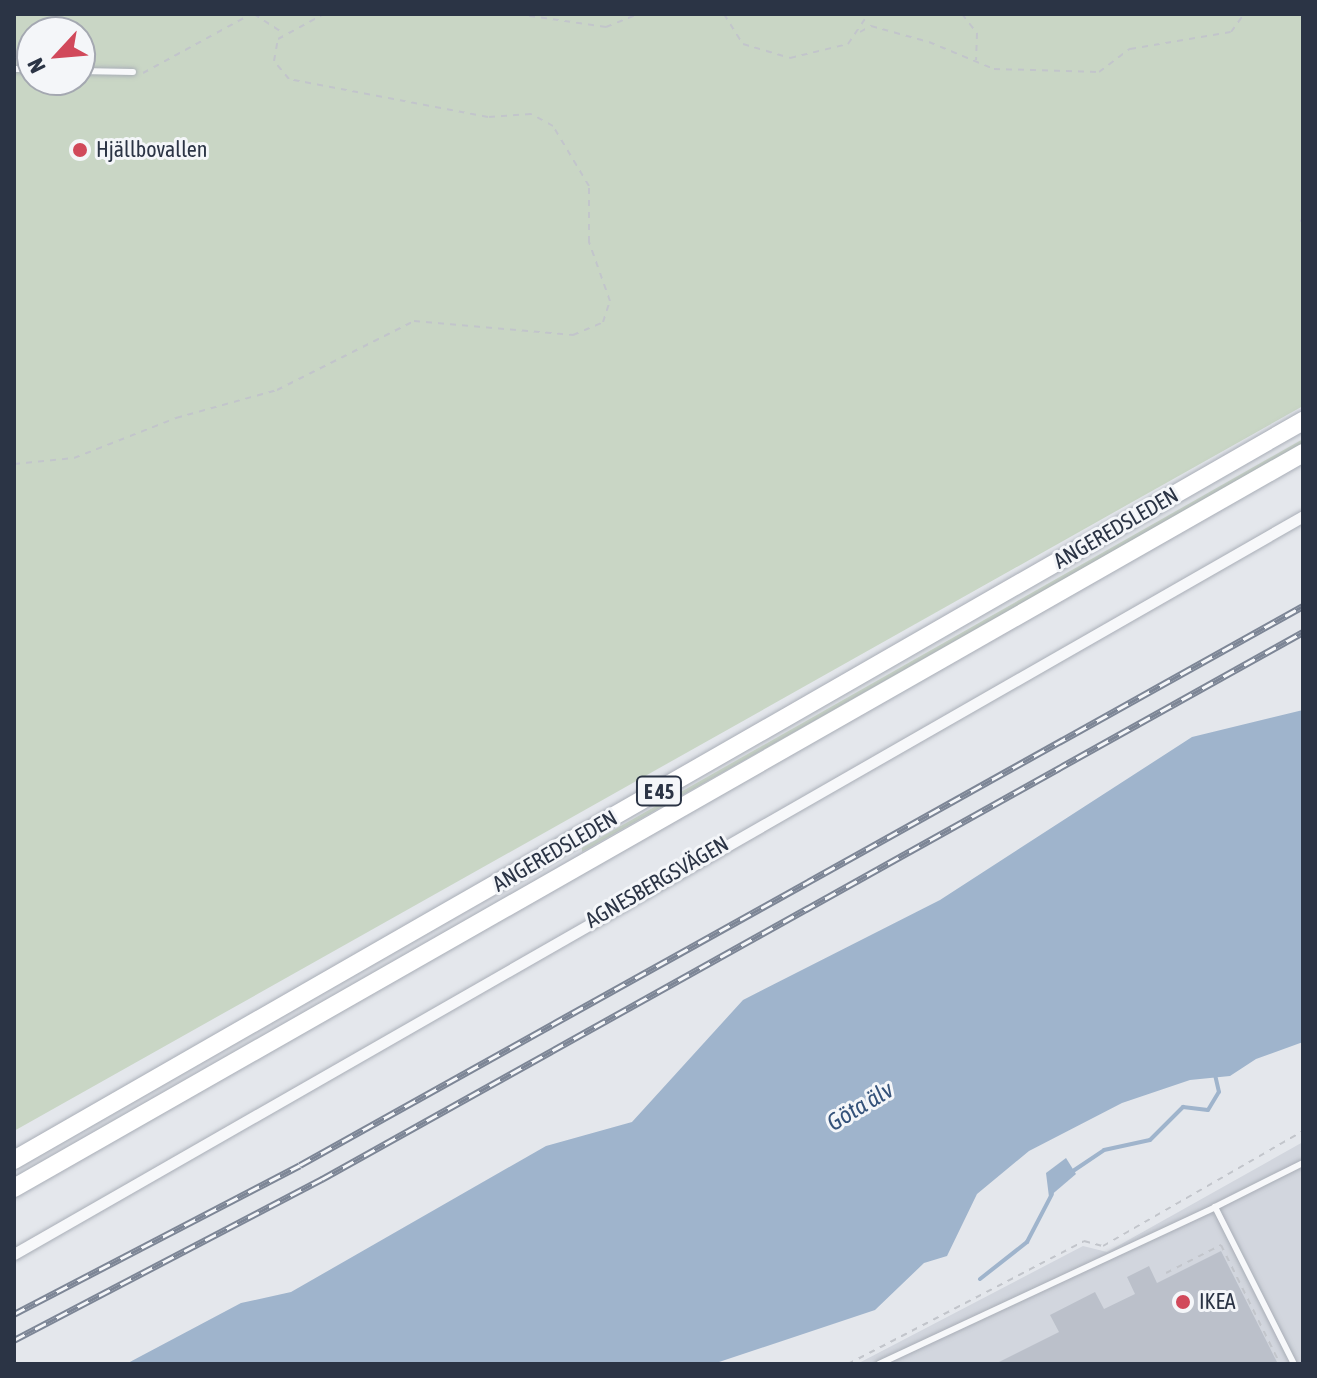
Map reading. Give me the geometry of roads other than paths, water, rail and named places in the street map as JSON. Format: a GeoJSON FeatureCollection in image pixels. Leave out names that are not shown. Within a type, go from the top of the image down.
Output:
{"type":"FeatureCollection","features":[{"type":"Feature","properties":{"kind":"highway","name":"ANGEREDSLEDEN"},"geometry":{"type":"LineString","coordinates":[[14,1160],[1303,421]]}},
{"type":"Feature","properties":{"kind":"highway","name":"ANGEREDSLEDEN"},"geometry":{"type":"LineString","coordinates":[[14,1188],[1303,453]]}},
{"type":"Feature","properties":{"kind":"street","name":"AGNESBERGSVÄGEN"},"geometry":{"type":"LineString","coordinates":[[14,1254],[1303,516]]}},
{"type":"Feature","properties":{"kind":"lane"},"geometry":{"type":"LineString","coordinates":[[96,71],[133,72]]}},
{"type":"Feature","properties":{"kind":"lane"},"geometry":{"type":"LineString","coordinates":[[879,1364],[1303,1163]]}},
{"type":"Feature","properties":{"kind":"lane"},"geometry":{"type":"LineString","coordinates":[[1215,1207],[1294,1364]]}},
{"type":"Feature","properties":{"kind":"water","name":"Göta älv"},"geometry":{"type":"Polygon","coordinates":[[[1303,710],[1303,1042],[1256,1059],[1230,1076],[1190,1080],[1122,1103],[1029,1151],[977,1194],[947,1256],[924,1263],[875,1310],[713,1364],[126,1364],[241,1303],[291,1292],[546,1146],[632,1122],[743,1000],[940,900],[1192,737],[1303,710]]]}},
{"type":"Feature","properties":{"kind":"water"},"geometry":{"type":"Polygon","coordinates":[[[1066,1158],[1076,1174],[1049,1197],[1046,1173],[1066,1158]]]}},
{"type":"Feature","properties":{"kind":"waterway"},"geometry":{"type":"LineString","coordinates":[[1073,1171],[1104,1150],[1150,1140],[1183,1107],[1208,1110],[1219,1092],[1215,1075]]}},
{"type":"Feature","properties":{"kind":"waterway"},"geometry":{"type":"LineString","coordinates":[[980,1279],[1027,1242],[1052,1194]]}},
{"type":"Feature","properties":{"kind":"railway"},"geometry":{"type":"LineString","coordinates":[[14,1314],[300,1165],[1303,606]]}},
{"type":"Feature","properties":{"kind":"railway"},"geometry":{"type":"LineString","coordinates":[[14,1340],[322,1179],[1303,632]]}},
{"type":"Feature","properties":{"kind":"place","name":"Hjällbovallen"},"geometry":{"type":"Point","coordinates":[80,150]}},
{"type":"Feature","properties":{"kind":"place","name":"IKEA"},"geometry":{"type":"Point","coordinates":[1183,1302]}}]}
